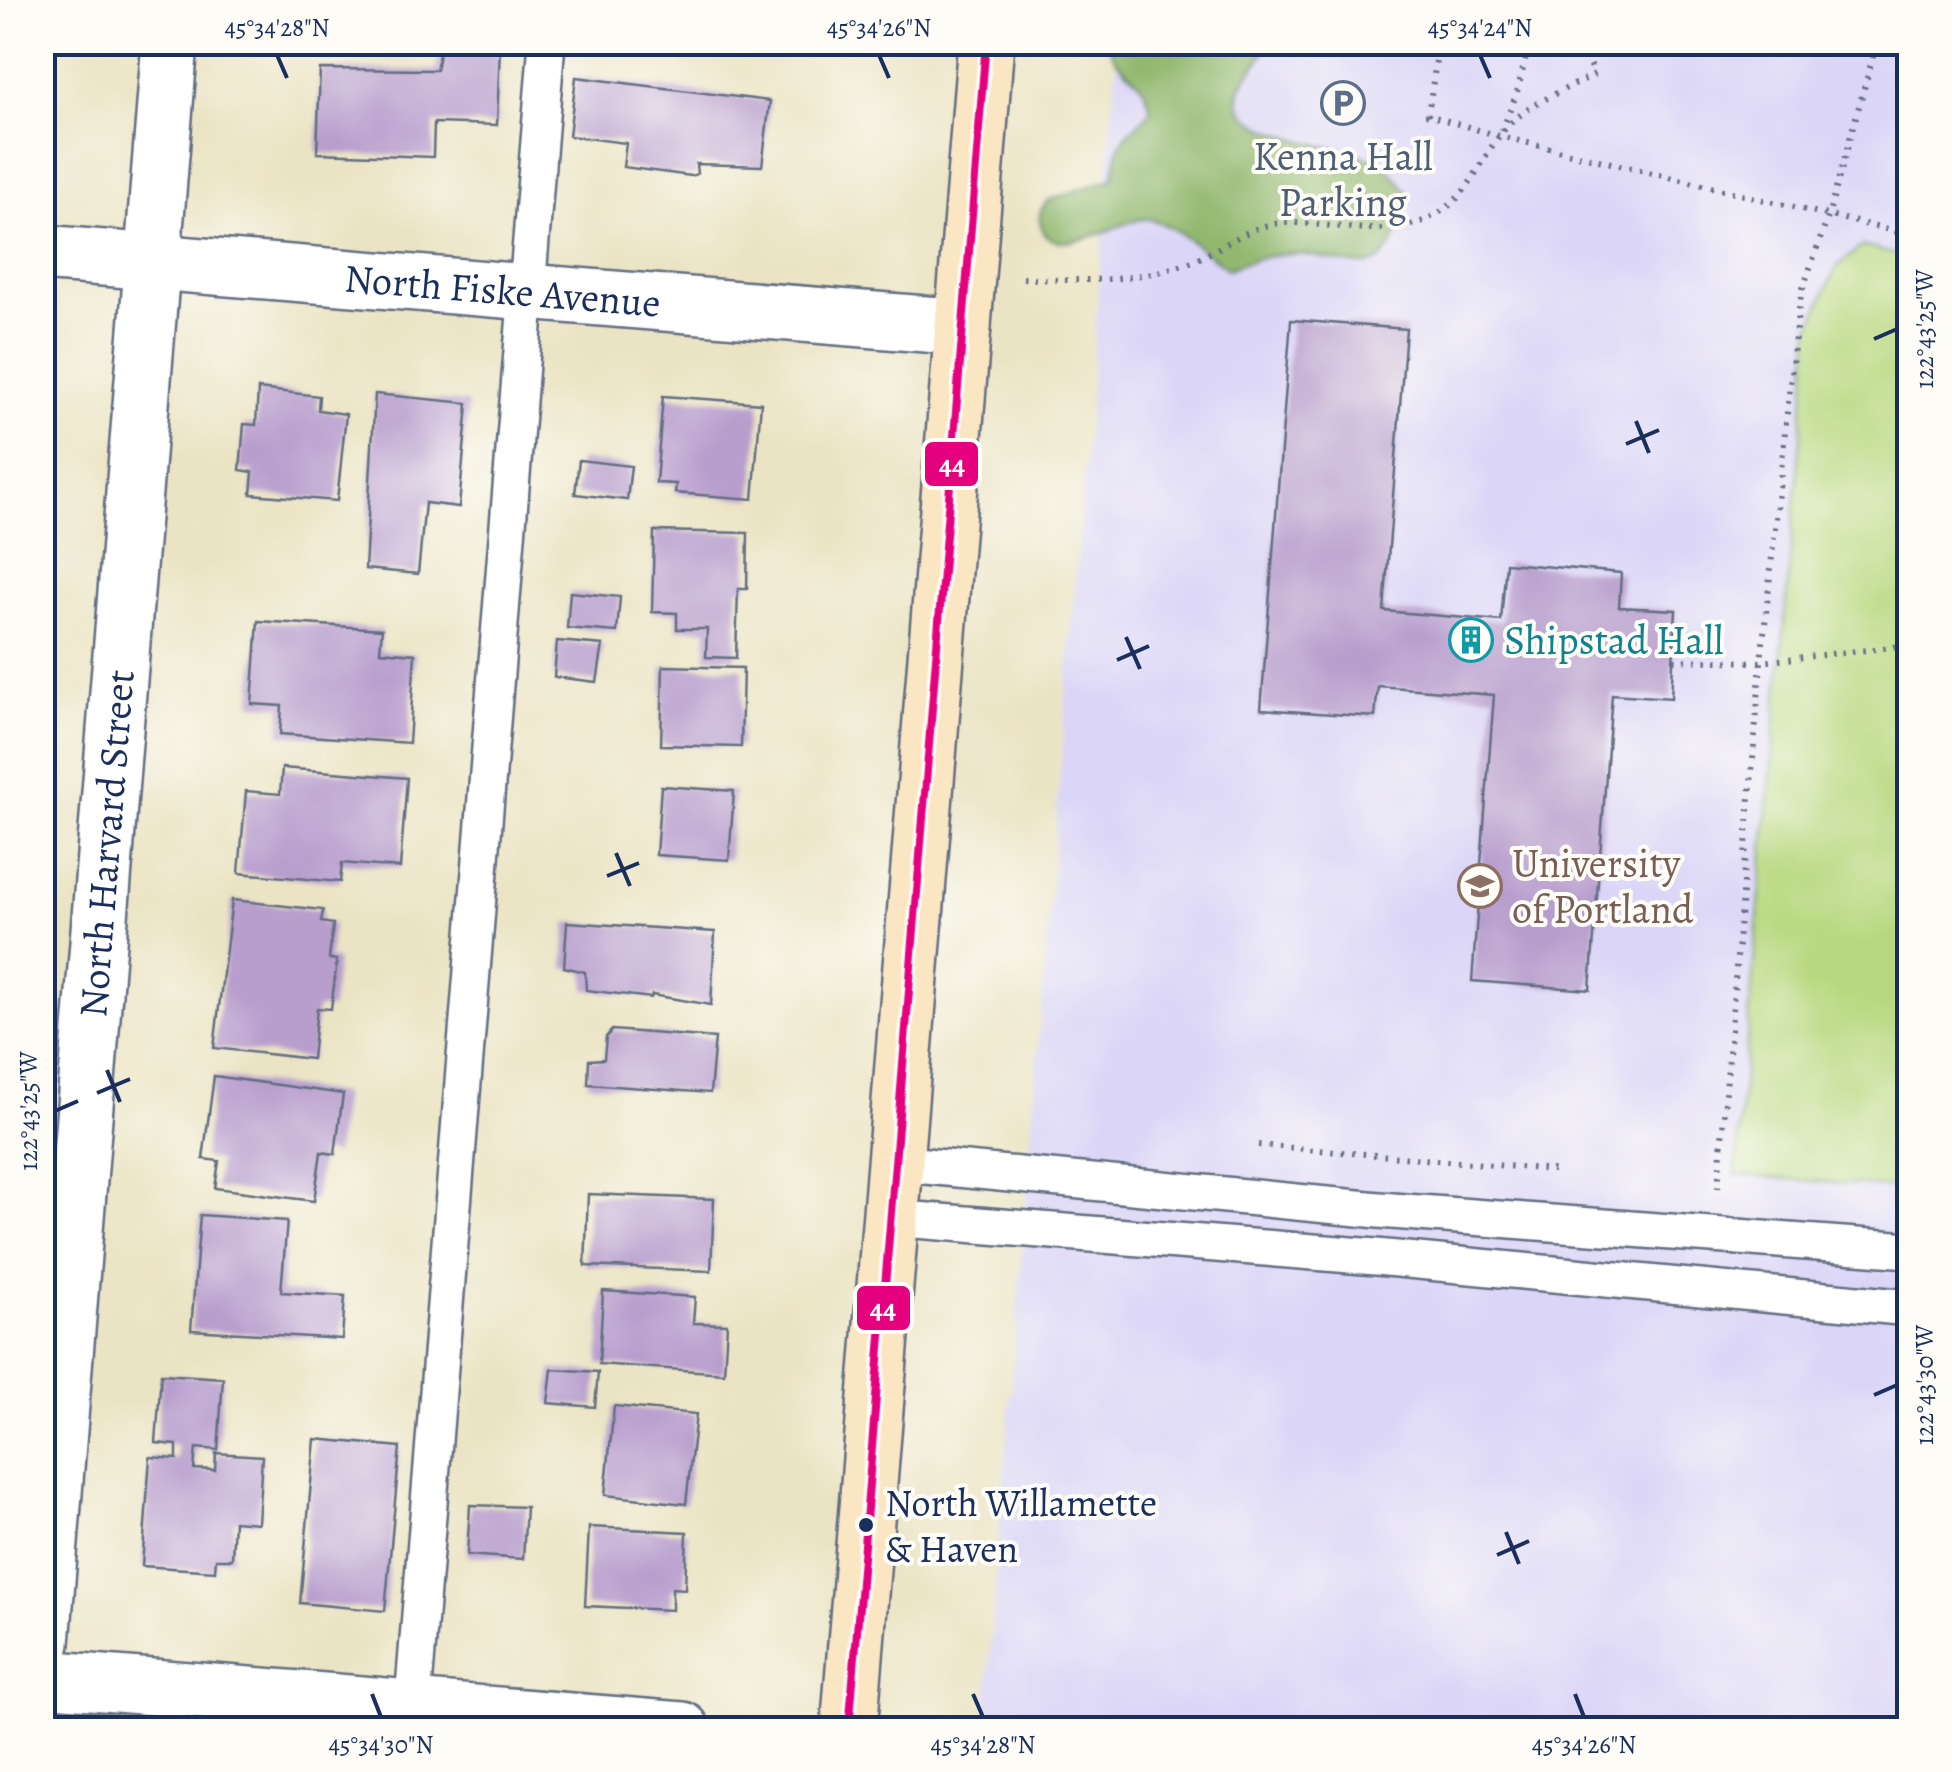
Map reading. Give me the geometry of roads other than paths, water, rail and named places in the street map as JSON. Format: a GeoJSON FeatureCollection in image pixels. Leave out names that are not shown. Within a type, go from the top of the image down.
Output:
{"type":"FeatureCollection","features":[{"type":"Feature","properties":{"kind":"main road"},"geometry":{"type":"LineString","coordinates":[[850,1730],[986,42]]}},
{"type":"Feature","properties":{"kind":"street","name":"North Harvard Street"},"geometry":{"type":"LineString","coordinates":[[42,1643],[170,42]]}},
{"type":"Feature","properties":{"kind":"street","name":"North Fiske Avenue"},"geometry":{"type":"LineString","coordinates":[[42,253],[963,328]]}},
{"type":"Feature","properties":{"kind":"street"},"geometry":{"type":"LineString","coordinates":[[42,1678],[411,1719],[682,1730]]}},
{"type":"Feature","properties":{"kind":"lane"},"geometry":{"type":"LineString","coordinates":[[411,1719],[547,42]]}},
{"type":"Feature","properties":{"kind":"lane"},"geometry":{"type":"LineString","coordinates":[[896,1163],[1378,1210],[1910,1250]]}},
{"type":"Feature","properties":{"kind":"lane"},"geometry":{"type":"LineString","coordinates":[[891,1218],[1376,1257],[1910,1308]]}},
{"type":"Feature","properties":{"kind":"place","name":"Kenna Hall Parking"},"geometry":{"type":"Point","coordinates":[1343,103]}},
{"type":"Feature","properties":{"kind":"place","name":"Shipstad Hall"},"geometry":{"type":"Point","coordinates":[1471,640]}},
{"type":"Feature","properties":{"kind":"place","name":"University of Portland"},"geometry":{"type":"Point","coordinates":[1480,886]}},
{"type":"Feature","properties":{"kind":"place","name":"North Willamette & Haven"},"geometry":{"type":"Point","coordinates":[866,1525]}}]}
